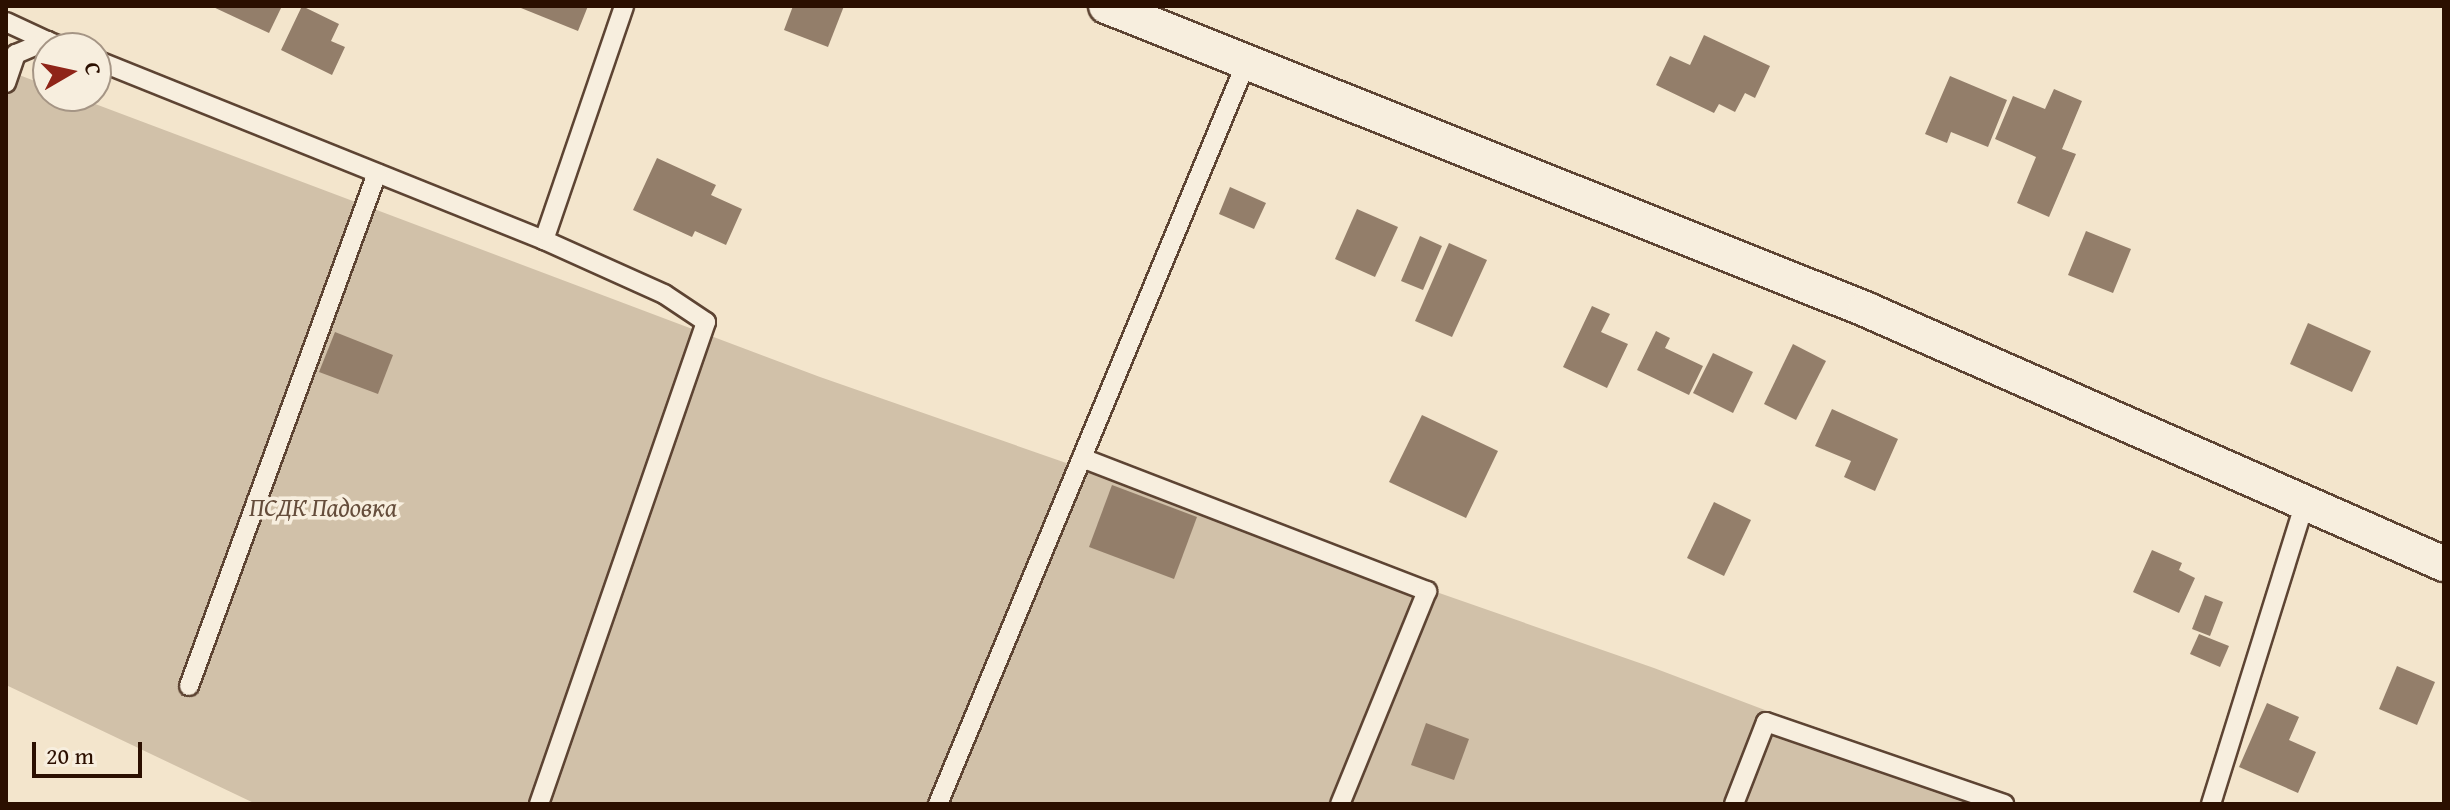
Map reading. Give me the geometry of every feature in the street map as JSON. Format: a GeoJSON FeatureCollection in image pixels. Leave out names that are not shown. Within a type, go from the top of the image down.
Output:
{"type":"FeatureCollection","features":[{"type":"Feature","properties":{"kind":"street"},"geometry":{"type":"LineString","coordinates":[[1106,6],[1865,309],[2444,564]]}},
{"type":"Feature","properties":{"kind":"lane"},"geometry":{"type":"LineString","coordinates":[[544,240],[624,6]]}},
{"type":"Feature","properties":{"kind":"lane"},"geometry":{"type":"LineString","coordinates":[[6,22],[32,34]]}},
{"type":"Feature","properties":{"kind":"lane"},"geometry":{"type":"LineString","coordinates":[[6,83],[16,54],[32,47]]}},
{"type":"Feature","properties":{"kind":"lane"},"geometry":{"type":"LineString","coordinates":[[938,804],[1246,63]]}},
{"type":"Feature","properties":{"kind":"lane"},"geometry":{"type":"LineString","coordinates":[[112,66],[544,240],[664,294],[706,322],[539,804]]}},
{"type":"Feature","properties":{"kind":"lane"},"geometry":{"type":"LineString","coordinates":[[189,686],[377,173]]}},
{"type":"Feature","properties":{"kind":"lane"},"geometry":{"type":"LineString","coordinates":[[1082,458],[1427,591],[1340,804]]}},
{"type":"Feature","properties":{"kind":"lane"},"geometry":{"type":"LineString","coordinates":[[2211,804],[2305,503]]}},
{"type":"Feature","properties":{"kind":"lane"},"geometry":{"type":"LineString","coordinates":[[1734,804],[1766,722],[2004,804]]}},
{"type":"Feature","properties":{"kind":"green space","name":"ПСДК Падовка"},"geometry":{"type":"Polygon","coordinates":[[[6,70],[32,80],[32,112],[112,110],[820,377],[1654,668],[2013,804],[256,804],[6,685],[6,70]]]}},
{"type":"Feature","properties":{"kind":"building"},"geometry":{"type":"Polygon","coordinates":[[[211,6],[282,6],[269,33],[211,6]]]}},
{"type":"Feature","properties":{"kind":"building"},"geometry":{"type":"Polygon","coordinates":[[[302,6],[339,24],[331,41],[345,47],[332,75],[281,50],[302,6]]]}},
{"type":"Feature","properties":{"kind":"building"},"geometry":{"type":"Polygon","coordinates":[[[516,6],[588,6],[578,31],[516,6]]]}},
{"type":"Feature","properties":{"kind":"building"},"geometry":{"type":"Polygon","coordinates":[[[793,6],[844,6],[828,47],[784,30],[793,6]]]}},
{"type":"Feature","properties":{"kind":"building"},"geometry":{"type":"Polygon","coordinates":[[[1704,35],[1770,66],[1755,98],[1745,93],[1735,112],[1719,104],[1714,113],[1656,85],[1670,56],[1690,65],[1704,35]]]}},
{"type":"Feature","properties":{"kind":"building"},"geometry":{"type":"Polygon","coordinates":[[[1950,76],[2007,100],[1988,147],[1951,132],[1947,143],[1925,134],[1950,76]]]}},
{"type":"Feature","properties":{"kind":"building"},"geometry":{"type":"Polygon","coordinates":[[[2054,89],[2082,101],[2062,149],[2076,154],[2049,217],[2017,203],[2036,157],[1995,139],[2013,96],[2045,109],[2054,89]]]}},
{"type":"Feature","properties":{"kind":"building"},"geometry":{"type":"Polygon","coordinates":[[[657,158],[716,185],[711,195],[742,209],[726,245],[695,231],[692,237],[633,210],[657,158]]]}},
{"type":"Feature","properties":{"kind":"building"},"geometry":{"type":"Polygon","coordinates":[[[1230,187],[1266,203],[1254,229],[1219,214],[1230,187]]]}},
{"type":"Feature","properties":{"kind":"building"},"geometry":{"type":"Polygon","coordinates":[[[1357,209],[1398,227],[1375,277],[1335,259],[1357,209]]]}},
{"type":"Feature","properties":{"kind":"building"},"geometry":{"type":"Polygon","coordinates":[[[2086,231],[2131,249],[2113,293],[2068,275],[2086,231]]]}},
{"type":"Feature","properties":{"kind":"building"},"geometry":{"type":"Polygon","coordinates":[[[1420,236],[1442,246],[1423,290],[1401,281],[1420,236]]]}},
{"type":"Feature","properties":{"kind":"building"},"geometry":{"type":"Polygon","coordinates":[[[1449,243],[1487,260],[1452,337],[1415,321],[1449,243]]]}},
{"type":"Feature","properties":{"kind":"building"},"geometry":{"type":"Polygon","coordinates":[[[1592,306],[1610,314],[1601,332],[1628,344],[1607,388],[1563,367],[1592,306]]]}},
{"type":"Feature","properties":{"kind":"building"},"geometry":{"type":"Polygon","coordinates":[[[2308,323],[2371,351],[2352,392],[2290,364],[2308,323]]]}},
{"type":"Feature","properties":{"kind":"building"},"geometry":{"type":"Polygon","coordinates":[[[1656,331],[1670,338],[1665,348],[1703,366],[1689,395],[1637,370],[1656,331]]]}},
{"type":"Feature","properties":{"kind":"building"},"geometry":{"type":"Polygon","coordinates":[[[335,332],[393,355],[378,394],[319,372],[335,332]]]}},
{"type":"Feature","properties":{"kind":"building"},"geometry":{"type":"Polygon","coordinates":[[[1793,344],[1826,361],[1796,420],[1764,404],[1793,344]]]}},
{"type":"Feature","properties":{"kind":"building"},"geometry":{"type":"Polygon","coordinates":[[[1713,353],[1753,372],[1733,413],[1693,393],[1713,353]]]}},
{"type":"Feature","properties":{"kind":"building"},"geometry":{"type":"Polygon","coordinates":[[[1832,409],[1898,439],[1875,491],[1844,477],[1851,461],[1815,446],[1832,409]]]}},
{"type":"Feature","properties":{"kind":"building"},"geometry":{"type":"Polygon","coordinates":[[[1422,415],[1498,451],[1466,518],[1389,482],[1422,415]]]}},
{"type":"Feature","properties":{"kind":"building"},"geometry":{"type":"Polygon","coordinates":[[[1112,485],[1197,517],[1174,579],[1089,547],[1112,485]]]}},
{"type":"Feature","properties":{"kind":"building"},"geometry":{"type":"Polygon","coordinates":[[[1714,502],[1751,520],[1724,576],[1687,558],[1714,502]]]}},
{"type":"Feature","properties":{"kind":"building"},"geometry":{"type":"Polygon","coordinates":[[[2152,550],[2182,563],[2179,570],[2195,578],[2179,613],[2133,592],[2152,550]]]}},
{"type":"Feature","properties":{"kind":"building"},"geometry":{"type":"Polygon","coordinates":[[[2205,595],[2223,602],[2210,636],[2192,629],[2205,595]]]}},
{"type":"Feature","properties":{"kind":"building"},"geometry":{"type":"Polygon","coordinates":[[[2199,634],[2229,646],[2220,667],[2190,654],[2199,634]]]}},
{"type":"Feature","properties":{"kind":"building"},"geometry":{"type":"Polygon","coordinates":[[[2397,666],[2435,682],[2417,725],[2379,709],[2397,666]]]}},
{"type":"Feature","properties":{"kind":"building"},"geometry":{"type":"Polygon","coordinates":[[[2267,703],[2299,717],[2289,740],[2316,752],[2298,793],[2239,767],[2267,703]]]}},
{"type":"Feature","properties":{"kind":"building"},"geometry":{"type":"Polygon","coordinates":[[[1426,723],[1469,739],[1454,780],[1411,765],[1426,723]]]}}]}
